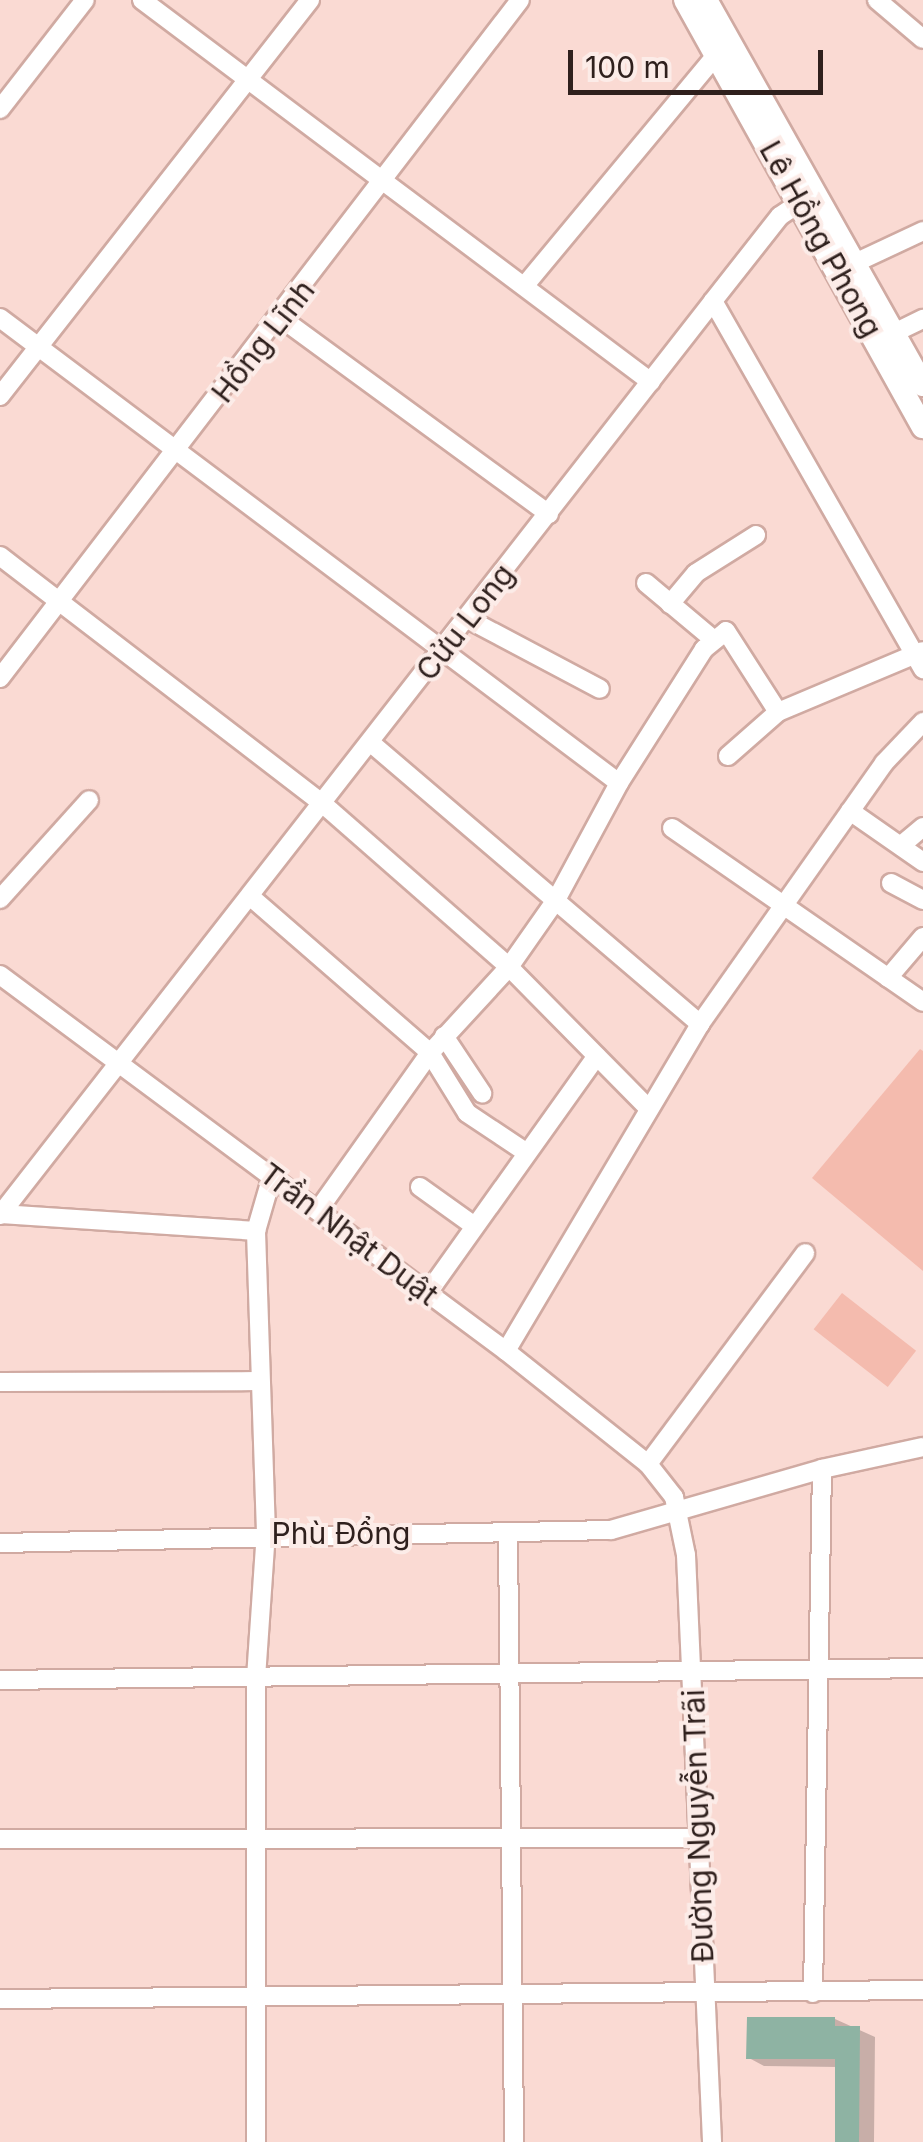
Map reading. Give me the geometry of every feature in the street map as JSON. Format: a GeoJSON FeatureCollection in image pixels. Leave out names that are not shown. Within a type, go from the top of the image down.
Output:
{"type":"FeatureCollection","features":[{"type":"Feature","properties":{"kind":"main road","name":"Lê Hồng Phong"},"geometry":{"type":"LineString","coordinates":[[684,0],[809,197],[859,262],[923,384]]}},
{"type":"Feature","properties":{"kind":"main road","name":"Lê Hồng Phong"},"geometry":{"type":"LineString","coordinates":[[706,0],[923,428]]}},
{"type":"Feature","properties":{"kind":"street"},"geometry":{"type":"LineString","coordinates":[[0,109],[85,0]]}},
{"type":"Feature","properties":{"kind":"street"},"geometry":{"type":"LineString","coordinates":[[142,0],[246,81],[526,284],[651,382]]}},
{"type":"Feature","properties":{"kind":"street"},"geometry":{"type":"LineString","coordinates":[[0,396],[310,0]]}},
{"type":"Feature","properties":{"kind":"street","name":"Hồng Lĩnh"},"geometry":{"type":"LineString","coordinates":[[0,678],[386,183],[520,0]]}},
{"type":"Feature","properties":{"kind":"street"},"geometry":{"type":"LineString","coordinates":[[877,0],[923,38]]}},
{"type":"Feature","properties":{"kind":"street"},"geometry":{"type":"LineString","coordinates":[[526,284],[717,54]]}},
{"type":"Feature","properties":{"kind":"street","name":"Cửu Long"},"geometry":{"type":"LineString","coordinates":[[0,1214],[252,898],[713,300],[780,216],[809,197]]}},
{"type":"Feature","properties":{"kind":"street"},"geometry":{"type":"LineString","coordinates":[[859,262],[923,231]]}},
{"type":"Feature","properties":{"kind":"street"},"geometry":{"type":"LineString","coordinates":[[713,300],[921,658],[778,712],[728,756]]}},
{"type":"Feature","properties":{"kind":"street"},"geometry":{"type":"LineString","coordinates":[[0,318],[441,654],[618,782]]}},
{"type":"Feature","properties":{"kind":"street"},"geometry":{"type":"LineString","coordinates":[[280,318],[550,514]]}},
{"type":"Feature","properties":{"kind":"street"},"geometry":{"type":"LineString","coordinates":[[896,332],[923,319]]}},
{"type":"Feature","properties":{"kind":"street"},"geometry":{"type":"LineString","coordinates":[[670,604],[707,564],[756,536]]}},
{"type":"Feature","properties":{"kind":"street"},"geometry":{"type":"LineString","coordinates":[[0,556],[323,804],[509,967],[648,1107]]}},
{"type":"Feature","properties":{"kind":"street"},"geometry":{"type":"LineString","coordinates":[[646,583],[714,640]]}},
{"type":"Feature","properties":{"kind":"street"},"geometry":{"type":"LineString","coordinates":[[468,618],[600,689]]}},
{"type":"Feature","properties":{"kind":"street"},"geometry":{"type":"LineString","coordinates":[[319,1209],[430,1053],[509,967],[556,900],[618,782],[714,640],[726,632],[778,712]]}},
{"type":"Feature","properties":{"kind":"street"},"geometry":{"type":"LineString","coordinates":[[506,1351],[700,1024],[850,811],[923,722]]}},
{"type":"Feature","properties":{"kind":"street"},"geometry":{"type":"LineString","coordinates":[[371,742],[700,1024]]}},
{"type":"Feature","properties":{"kind":"street"},"geometry":{"type":"LineString","coordinates":[[0,899],[89,800]]}},
{"type":"Feature","properties":{"kind":"street"},"geometry":{"type":"LineString","coordinates":[[850,811],[904,843],[923,862]]}},
{"type":"Feature","properties":{"kind":"street"},"geometry":{"type":"LineString","coordinates":[[904,843],[923,827]]}},
{"type":"Feature","properties":{"kind":"street"},"geometry":{"type":"LineString","coordinates":[[672,828],[888,978],[920,995]]}},
{"type":"Feature","properties":{"kind":"street"},"geometry":{"type":"LineString","coordinates":[[891,883],[923,900]]}},
{"type":"Feature","properties":{"kind":"street"},"geometry":{"type":"LineString","coordinates":[[252,898],[430,1053],[467,1113],[524,1150]]}},
{"type":"Feature","properties":{"kind":"street"},"geometry":{"type":"LineString","coordinates":[[888,978],[923,938]]}},
{"type":"Feature","properties":{"kind":"street","name":"Trần Nhật Duật"},"geometry":{"type":"LineString","coordinates":[[0,975],[120,1060],[506,1351],[648,1464],[679,1512]]}},
{"type":"Feature","properties":{"kind":"street"},"geometry":{"type":"LineString","coordinates":[[444,1036],[482,1094]]}},
{"type":"Feature","properties":{"kind":"street"},"geometry":{"type":"LineString","coordinates":[[427,1294],[524,1150],[597,1056]]}},
{"type":"Feature","properties":{"kind":"street"},"geometry":{"type":"LineString","coordinates":[[256,2142],[256,1678],[266,1533],[256,1381],[256,1231],[272,1176]]}},
{"type":"Feature","properties":{"kind":"street"},"geometry":{"type":"LineString","coordinates":[[420,1187],[474,1225]]}},
{"type":"Feature","properties":{"kind":"street"},"geometry":{"type":"LineString","coordinates":[[0,1214],[256,1231]]}},
{"type":"Feature","properties":{"kind":"street"},"geometry":{"type":"LineString","coordinates":[[648,1464],[805,1253]]}},
{"type":"Feature","properties":{"kind":"street"},"geometry":{"type":"LineString","coordinates":[[0,1382],[256,1381]]}},
{"type":"Feature","properties":{"kind":"street","name":"Phù Đổng"},"geometry":{"type":"LineString","coordinates":[[0,1543],[266,1533],[508,1534],[611,1530],[822,1469],[923,1448]]}},
{"type":"Feature","properties":{"kind":"street"},"geometry":{"type":"LineString","coordinates":[[813,1993],[822,1469]]}},
{"type":"Feature","properties":{"kind":"street","name":"Đường Nguyễn Trãi"},"geometry":{"type":"LineString","coordinates":[[679,1512],[692,1667],[712,2142]]}},
{"type":"Feature","properties":{"kind":"street"},"geometry":{"type":"LineString","coordinates":[[508,1534],[514,2142]]}},
{"type":"Feature","properties":{"kind":"street"},"geometry":{"type":"LineString","coordinates":[[0,1680],[692,1667],[923,1668]]}},
{"type":"Feature","properties":{"kind":"street"},"geometry":{"type":"LineString","coordinates":[[0,1839],[697,1838]]}},
{"type":"Feature","properties":{"kind":"street"},"geometry":{"type":"LineString","coordinates":[[0,1999],[706,1996],[923,1990]]}},
{"type":"Feature","properties":{"kind":"shaded area"},"geometry":{"type":"Polygon","coordinates":[[[920,1049],[923,1051],[923,1271],[812,1178],[920,1049]]]}},
{"type":"Feature","properties":{"kind":"shaded area"},"geometry":{"type":"Polygon","coordinates":[[[842,1293],[916,1351],[888,1387],[814,1329],[842,1293]]]}},
{"type":"Feature","properties":{"kind":"building"},"geometry":{"type":"Polygon","coordinates":[[[747,2017],[835,2017],[835,2026],[860,2026],[859,2142],[835,2142],[835,2059],[746,2059],[747,2017]]]}}]}
